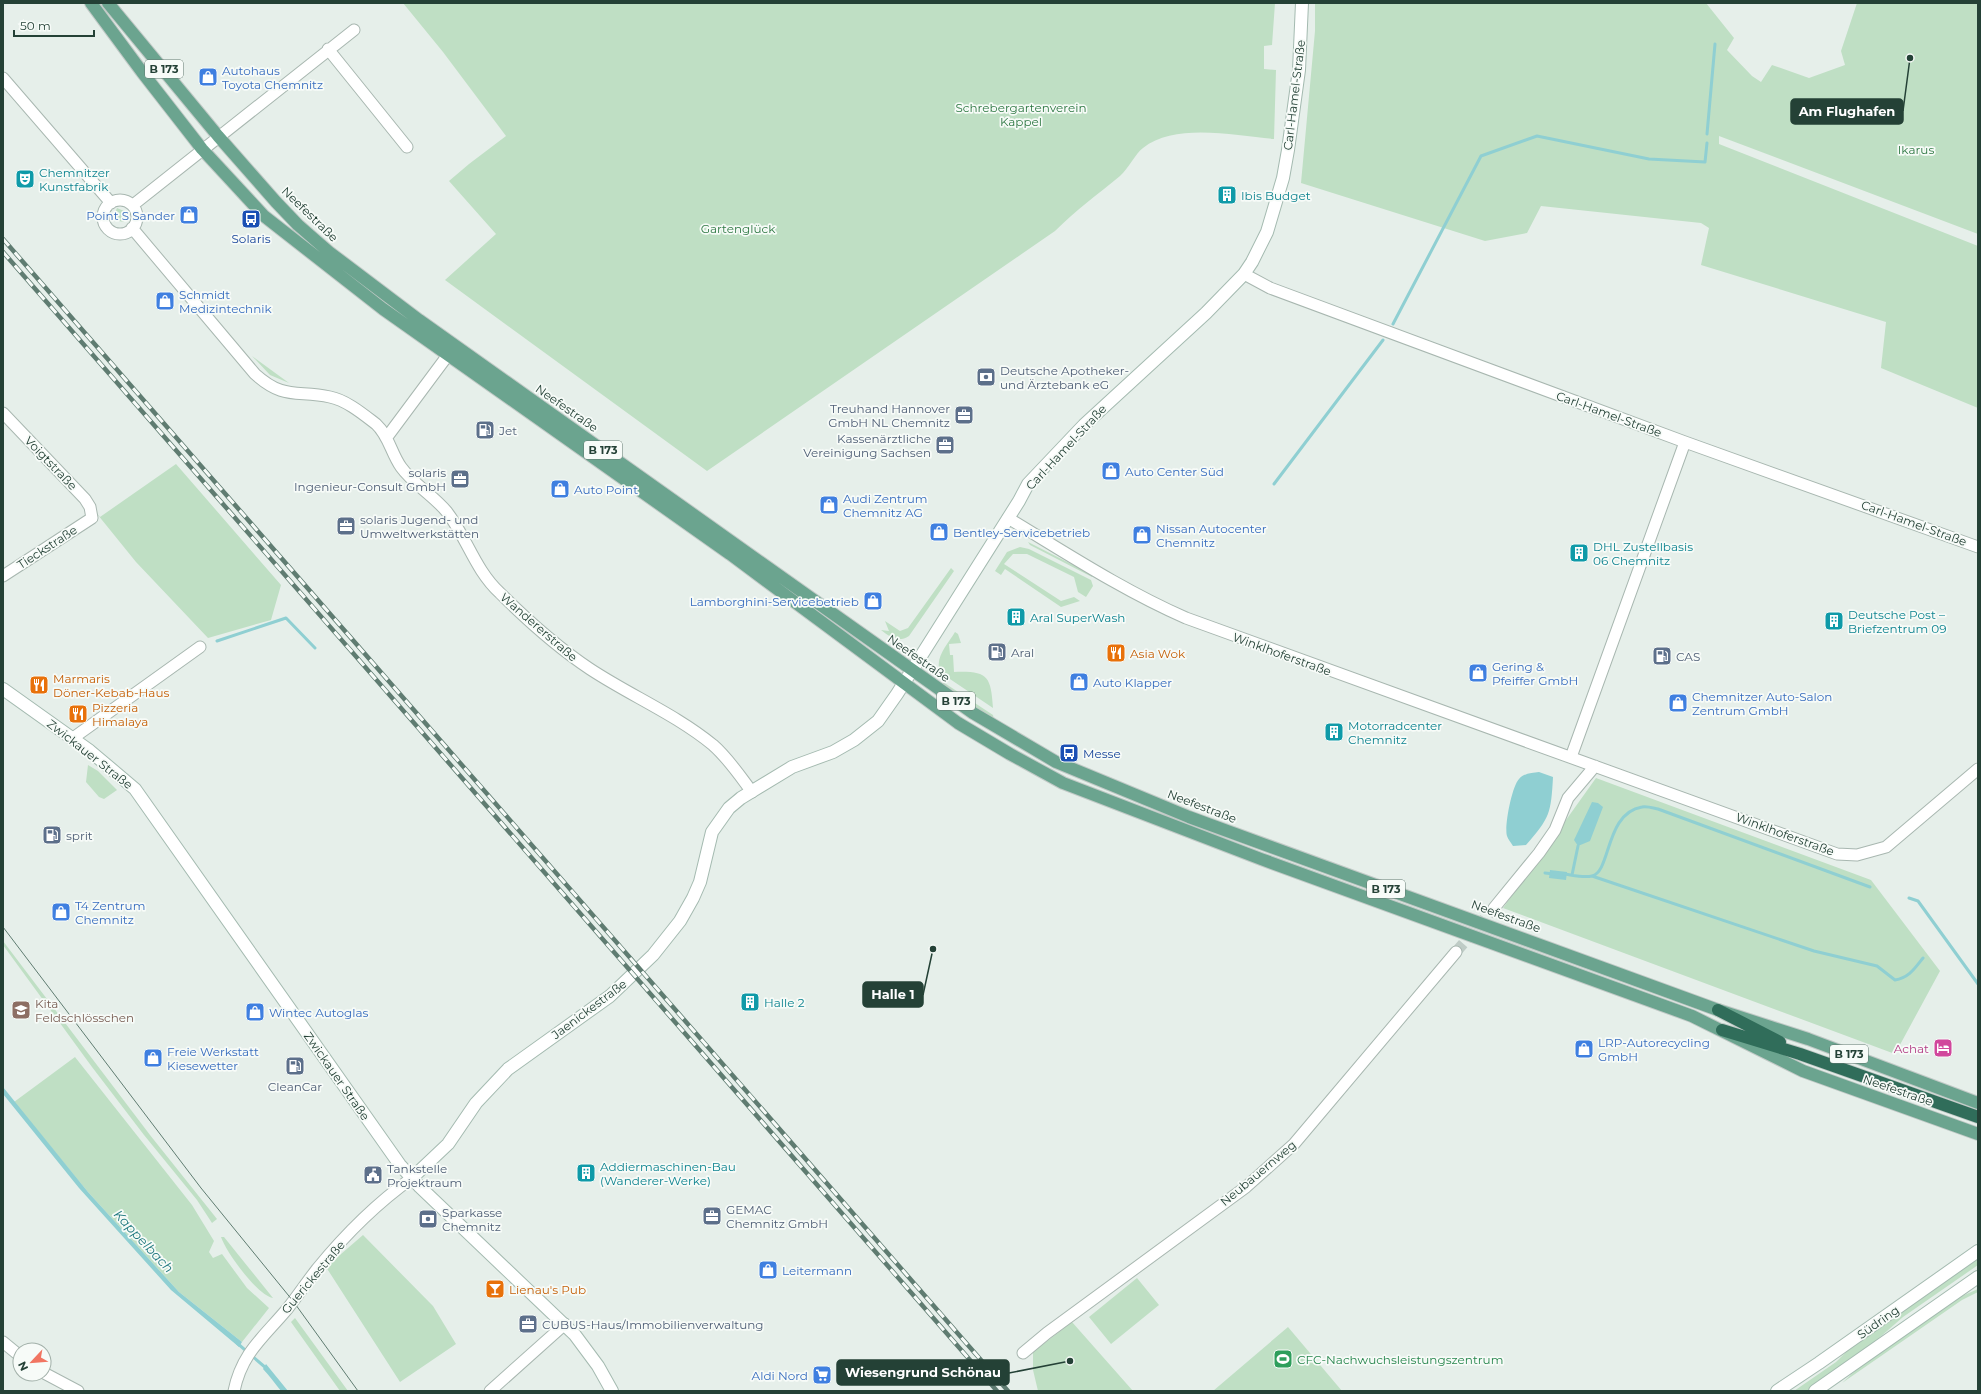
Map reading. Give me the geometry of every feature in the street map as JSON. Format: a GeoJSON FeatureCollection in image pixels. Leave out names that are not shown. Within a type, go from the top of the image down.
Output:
{"type":"FeatureCollection","features":[{"type":"Feature","properties":{"kind":"highway","name":"Neefestraße"},"geometry":{"type":"LineString","coordinates":[[1718,1010],[1800,1054]]}},
{"type":"Feature","properties":{"kind":"highway","name":"Neefestraße"},"geometry":{"type":"LineString","coordinates":[[1722,1030],[1800,1054],[1978,1117]]}},
{"type":"Feature","properties":{"kind":"main road","name":"Neefestraße"},"geometry":{"type":"LineString","coordinates":[[91,3],[202,149],[264,216],[354,287],[730,554],[958,723],[1010,754],[1063,782],[1261,859],[1692,1016],[1803,1071],[1978,1134]]}},
{"type":"Feature","properties":{"kind":"main road","name":"Neefestraße"},"geometry":{"type":"LineString","coordinates":[[108,3],[218,136],[298,225],[370,285],[972,713],[1056,762],[1128,792],[1231,832],[1718,1010]]}},
{"type":"Feature","properties":{"kind":"main road","name":"Carl-Hamel-Straße"},"geometry":{"type":"LineString","coordinates":[[912,670],[1028,484],[1084,425],[1206,313],[1244,274],[1259,249],[1267,232],[1282,178],[1294,114],[1299,70],[1302,3]]}},
{"type":"Feature","properties":{"kind":"main road","name":"Jaenickestraße"},"geometry":{"type":"LineString","coordinates":[[412,1178],[448,1144],[476,1103],[508,1068],[610,996],[654,954],[680,921],[693,898],[705,862],[712,832],[716,824],[732,805],[792,767],[833,752],[854,740],[878,721],[912,670]]}},
{"type":"Feature","properties":{"kind":"main road","name":"Zwickauer Straße"},"geometry":{"type":"LineString","coordinates":[[3,689],[73,738],[135,789],[352,1099],[412,1178],[565,1324],[598,1366],[612,1391]]}},
{"type":"Feature","properties":{"kind":"main road","name":"B 173"},"geometry":{"type":"LineString","coordinates":[[1718,1010],[1808,1039],[1978,1103]]}},
{"type":"Feature","properties":{"kind":"main road","name":"Südring"},"geometry":{"type":"LineString","coordinates":[[1777,1391],[1978,1251]]}},
{"type":"Feature","properties":{"kind":"main road","name":"Südring"},"geometry":{"type":"LineString","coordinates":[[1815,1391],[1978,1277]]}},
{"type":"Feature","properties":{"kind":"street"},"geometry":{"type":"LineString","coordinates":[[133,206],[218,136],[354,30]]}},
{"type":"Feature","properties":{"kind":"street"},"geometry":{"type":"LineString","coordinates":[[328,49],[407,147]]}},
{"type":"Feature","properties":{"kind":"street"},"geometry":{"type":"LineString","coordinates":[[3,78],[111,203]]}},
{"type":"Feature","properties":{"kind":"street"},"geometry":{"type":"LineString","coordinates":[[122,200],[133,206],[137,215],[135,224],[132,228],[126,232],[119,233],[107,227],[104,214],[111,203],[122,200]]}},
{"type":"Feature","properties":{"kind":"street"},"geometry":{"type":"LineString","coordinates":[[132,228],[251,370],[260,378],[280,391],[331,397],[342,402],[376,425],[387,437],[448,355]]}},
{"type":"Feature","properties":{"kind":"street","name":"Carl-Hamel-Straße"},"geometry":{"type":"LineString","coordinates":[[1244,274],[1270,288],[1685,442],[1978,547]]}},
{"type":"Feature","properties":{"kind":"street","name":"Voigtstraße"},"geometry":{"type":"LineString","coordinates":[[3,413],[85,498],[90,507],[92,518]]}},
{"type":"Feature","properties":{"kind":"street","name":"Wandererstraße"},"geometry":{"type":"LineString","coordinates":[[387,437],[392,451],[401,467],[438,501],[447,512],[481,571],[500,593],[561,648],[608,680],[665,711],[713,746],[752,792]]}},
{"type":"Feature","properties":{"kind":"street"},"geometry":{"type":"LineString","coordinates":[[1571,757],[1685,442]]}},
{"type":"Feature","properties":{"kind":"street","name":"Tieckstraße"},"geometry":{"type":"LineString","coordinates":[[3,576],[92,518]]}},
{"type":"Feature","properties":{"kind":"street","name":"Winklhoferstraße"},"geometry":{"type":"LineString","coordinates":[[1008,518],[1105,576],[1160,607],[1181,616],[1837,854],[1857,855],[1886,847],[1978,769]]}},
{"type":"Feature","properties":{"kind":"street"},"geometry":{"type":"LineString","coordinates":[[73,738],[200,647]]}},
{"type":"Feature","properties":{"kind":"street"},"geometry":{"type":"LineString","coordinates":[[1494,908],[1539,854],[1555,830],[1568,798],[1595,766]]}},
{"type":"Feature","properties":{"kind":"street","name":"Neubauernweg"},"geometry":{"type":"LineString","coordinates":[[1023,1353],[1046,1333],[1246,1186],[1294,1144],[1456,952]]}},
{"type":"Feature","properties":{"kind":"street","name":"Guerickestraße"},"geometry":{"type":"LineString","coordinates":[[234,1391],[238,1374],[245,1358],[286,1310],[326,1258],[389,1195],[412,1178]]}},
{"type":"Feature","properties":{"kind":"street"},"geometry":{"type":"LineString","coordinates":[[492,1390],[565,1324]]}},
{"type":"Feature","properties":{"kind":"street"},"geometry":{"type":"LineString","coordinates":[[3,1342],[12,1349]]}},
{"type":"Feature","properties":{"kind":"street"},"geometry":{"type":"LineString","coordinates":[[52,1377],[78,1391]]}},
{"type":"Feature","properties":{"kind":"green space","name":"Gartenglück"},"geometry":{"type":"Polygon","coordinates":[[[403,3],[1275,3],[1272,45],[1264,46],[1264,69],[1276,70],[1274,139],[1225,134],[1189,133],[1172,135],[1157,140],[1143,148],[1120,176],[1055,231],[707,471],[445,280],[496,234],[449,181],[506,136],[443,52],[403,3]]]}},
{"type":"Feature","properties":{"kind":"green space","name":"Ikarus"},"geometry":{"type":"Polygon","coordinates":[[[1315,3],[1706,3],[1734,38],[1727,50],[1752,76],[1761,82],[1772,65],[1809,78],[1845,65],[1841,51],[1857,3],[1978,3],[1978,234],[1719,136],[1719,144],[1978,246],[1978,408],[1881,368],[1886,322],[1701,265],[1709,228],[1701,223],[1541,206],[1527,233],[1485,241],[1301,183],[1315,31],[1315,3]]]}},
{"type":"Feature","properties":{"kind":"green space"},"geometry":{"type":"Polygon","coordinates":[[[117,208],[124,211],[127,215],[124,222],[119,221],[114,215],[117,208]]]}},
{"type":"Feature","properties":{"kind":"green space"},"geometry":{"type":"Polygon","coordinates":[[[252,356],[289,383],[270,375],[252,356]]]}},
{"type":"Feature","properties":{"kind":"green space"},"geometry":{"type":"Polygon","coordinates":[[[176,464],[281,585],[271,620],[208,638],[136,562],[85,499],[100,517],[176,464]]]}},
{"type":"Feature","properties":{"kind":"green space"},"geometry":{"type":"Polygon","coordinates":[[[1028,542],[1093,575],[1092,577],[1030,545],[1028,542]]]}},
{"type":"Feature","properties":{"kind":"green space"},"geometry":{"type":"Polygon","coordinates":[[[1020,547],[1029,549],[1091,580],[1093,586],[1086,597],[1078,592],[1074,577],[1027,554],[1013,554],[1004,564],[1061,601],[1074,597],[1080,601],[1061,607],[1005,569],[1001,575],[995,571],[1007,552],[1020,547]]]}},
{"type":"Feature","properties":{"kind":"green space"},"geometry":{"type":"Polygon","coordinates":[[[951,568],[954,571],[909,636],[898,639],[891,637],[881,630],[889,631],[885,621],[900,631],[908,628],[951,568]]]}},
{"type":"Feature","properties":{"kind":"green space"},"geometry":{"type":"Polygon","coordinates":[[[955,632],[958,634],[961,643],[949,644],[950,655],[953,655],[954,672],[974,673],[985,677],[991,688],[993,708],[941,673],[939,668],[940,657],[955,632]]]}},
{"type":"Feature","properties":{"kind":"green space"},"geometry":{"type":"Polygon","coordinates":[[[943,682],[993,715],[994,720],[941,685],[943,682]]]}},
{"type":"Feature","properties":{"kind":"green space"},"geometry":{"type":"Polygon","coordinates":[[[88,765],[98,771],[117,790],[104,799],[99,797],[86,782],[88,765]]]}},
{"type":"Feature","properties":{"kind":"green space"},"geometry":{"type":"Polygon","coordinates":[[[1596,778],[1871,880],[1940,971],[1895,1054],[1503,908],[1596,778]]]}},
{"type":"Feature","properties":{"kind":"green space"},"geometry":{"type":"Polygon","coordinates":[[[3,941],[150,1135],[217,1219],[212,1223],[197,1200],[144,1135],[92,1067],[3,945],[3,941]]]}},
{"type":"Feature","properties":{"kind":"green space"},"geometry":{"type":"Polygon","coordinates":[[[75,1057],[192,1205],[214,1241],[209,1252],[213,1258],[222,1254],[247,1288],[269,1308],[242,1342],[179,1292],[88,1192],[14,1102],[75,1057]]]}},
{"type":"Feature","properties":{"kind":"green space"},"geometry":{"type":"Polygon","coordinates":[[[363,1235],[433,1306],[456,1344],[400,1382],[326,1267],[363,1235]]]}},
{"type":"Feature","properties":{"kind":"green space"},"geometry":{"type":"Polygon","coordinates":[[[221,1237],[224,1237],[273,1298],[266,1295],[259,1289],[243,1272],[235,1262],[221,1237]]]}},
{"type":"Feature","properties":{"kind":"green space"},"geometry":{"type":"Polygon","coordinates":[[[1978,1258],[1978,1265],[1903,1317],[1871,1345],[1828,1377],[1807,1391],[1794,1391],[1836,1362],[1848,1350],[1978,1258]]]}},
{"type":"Feature","properties":{"kind":"green space"},"geometry":{"type":"Polygon","coordinates":[[[1137,1278],[1159,1305],[1111,1344],[1089,1317],[1137,1278]]]}},
{"type":"Feature","properties":{"kind":"green space"},"geometry":{"type":"Polygon","coordinates":[[[1978,1289],[1978,1292],[1962,1300],[1842,1383],[1857,1369],[1962,1296],[1978,1289]]]}},
{"type":"Feature","properties":{"kind":"green space"},"geometry":{"type":"Polygon","coordinates":[[[295,1318],[348,1391],[340,1391],[291,1322],[295,1318]]]}},
{"type":"Feature","properties":{"kind":"green space"},"geometry":{"type":"Polygon","coordinates":[[[1072,1322],[1133,1391],[1038,1391],[1033,1370],[1033,1352],[1072,1322]]]}},
{"type":"Feature","properties":{"kind":"green space","name":"CFC-Nachwuchsleistungszentrum"},"geometry":{"type":"Polygon","coordinates":[[[1288,1327],[1342,1391],[1213,1391],[1288,1327]]]}},
{"type":"Feature","properties":{"kind":"water"},"geometry":{"type":"Polygon","coordinates":[[[1539,772],[1553,777],[1548,814],[1545,821],[1526,845],[1513,846],[1507,837],[1506,831],[1511,798],[1516,783],[1523,776],[1539,772]]]}},
{"type":"Feature","properties":{"kind":"water"},"geometry":{"type":"Polygon","coordinates":[[[1592,802],[1598,803],[1603,807],[1590,841],[1578,846],[1574,840],[1592,802]]]}},
{"type":"Feature","properties":{"kind":"water"},"geometry":{"type":"Polygon","coordinates":[[[1550,870],[1567,872],[1566,880],[1549,878],[1550,870]]]}},
{"type":"Feature","properties":{"kind":"water"},"geometry":{"type":"Polygon","coordinates":[[[3,1087],[88,1192],[179,1292],[242,1342],[239,1347],[171,1290],[79,1188],[3,1094],[3,1087]]]}},
{"type":"Feature","properties":{"kind":"water"},"geometry":{"type":"Polygon","coordinates":[[[266,1364],[288,1391],[281,1391],[263,1369],[266,1364]]]}},
{"type":"Feature","properties":{"kind":"waterway"},"geometry":{"type":"LineString","coordinates":[[1707,134],[1715,44]]}},
{"type":"Feature","properties":{"kind":"waterway"},"geometry":{"type":"LineString","coordinates":[[1393,324],[1481,156],[1537,136],[1649,159],[1705,162],[1707,143]]}},
{"type":"Feature","properties":{"kind":"waterway"},"geometry":{"type":"LineString","coordinates":[[1274,484],[1383,340]]}},
{"type":"Feature","properties":{"kind":"waterway"},"geometry":{"type":"LineString","coordinates":[[217,641],[286,618],[315,648]]}},
{"type":"Feature","properties":{"kind":"waterway"},"geometry":{"type":"LineString","coordinates":[[1564,874],[1589,877],[1598,872],[1603,864],[1615,830],[1621,820],[1630,812],[1646,807],[1658,809],[1870,887]]}},
{"type":"Feature","properties":{"kind":"waterway"},"geometry":{"type":"LineString","coordinates":[[1572,875],[1578,846]]}},
{"type":"Feature","properties":{"kind":"waterway"},"geometry":{"type":"LineString","coordinates":[[1545,873],[1554,874]]}},
{"type":"Feature","properties":{"kind":"waterway"},"geometry":{"type":"LineString","coordinates":[[1592,876],[1814,951],[1877,966],[1895,980],[1908,975],[1923,958]]}},
{"type":"Feature","properties":{"kind":"waterway"},"geometry":{"type":"LineString","coordinates":[[1909,898],[1918,901],[1978,984]]}},
{"type":"Feature","properties":{"kind":"waterway","name":"Kappelbach"},"geometry":{"type":"LineString","coordinates":[[237,1343],[266,1368]]}},
{"type":"Feature","properties":{"kind":"tunnel"},"geometry":{"type":"LineString","coordinates":[[1456,952],[1494,908]]}},
{"type":"Feature","properties":{"kind":"tram line"},"geometry":{"type":"LineString","coordinates":[[3,927],[201,1188],[293,1301],[358,1391]]}},
{"type":"Feature","properties":{"kind":"railway"},"geometry":{"type":"LineString","coordinates":[[3,239],[1008,1391]]}},
{"type":"Feature","properties":{"kind":"railway"},"geometry":{"type":"LineString","coordinates":[[3,252],[997,1391]]}},
{"type":"Feature","properties":{"kind":"place","name":"Am Flughafen"},"geometry":{"type":"Point","coordinates":[1910,58]}},
{"type":"Feature","properties":{"kind":"place","name":"Autohaus Toyota Chemnitz"},"geometry":{"type":"Point","coordinates":[208,77]}},
{"type":"Feature","properties":{"kind":"place","name":"Chemnitzer Kunstfabrik"},"geometry":{"type":"Point","coordinates":[25,179]}},
{"type":"Feature","properties":{"kind":"place","name":"Ibis Budget"},"geometry":{"type":"Point","coordinates":[1227,195]}},
{"type":"Feature","properties":{"kind":"place","name":"Point S Sander"},"geometry":{"type":"Point","coordinates":[189,215]}},
{"type":"Feature","properties":{"kind":"place","name":"Solaris"},"geometry":{"type":"Point","coordinates":[251,219]}},
{"type":"Feature","properties":{"kind":"place","name":"Schmidt Medizintechnik"},"geometry":{"type":"Point","coordinates":[165,301]}},
{"type":"Feature","properties":{"kind":"place","name":"Deutsche Apotheker- und Ärztebank eG"},"geometry":{"type":"Point","coordinates":[986,377]}},
{"type":"Feature","properties":{"kind":"place","name":"Treuhand Hannover GmbH NL Chemnitz"},"geometry":{"type":"Point","coordinates":[964,415]}},
{"type":"Feature","properties":{"kind":"place","name":"Jet"},"geometry":{"type":"Point","coordinates":[485,430]}},
{"type":"Feature","properties":{"kind":"place","name":"Kassenärztliche Vereinigung Sachsen"},"geometry":{"type":"Point","coordinates":[945,445]}},
{"type":"Feature","properties":{"kind":"place","name":"Auto Center Süd"},"geometry":{"type":"Point","coordinates":[1111,471]}},
{"type":"Feature","properties":{"kind":"place","name":"solaris Ingenieur-Consult GmbH"},"geometry":{"type":"Point","coordinates":[460,479]}},
{"type":"Feature","properties":{"kind":"place","name":"Auto Point"},"geometry":{"type":"Point","coordinates":[560,489]}},
{"type":"Feature","properties":{"kind":"place","name":"Audi Zentrum Chemnitz AG"},"geometry":{"type":"Point","coordinates":[829,505]}},
{"type":"Feature","properties":{"kind":"place","name":"solaris Jugend- und Umweltwerkstätten"},"geometry":{"type":"Point","coordinates":[346,526]}},
{"type":"Feature","properties":{"kind":"place","name":"Bentley-Servicebetrieb"},"geometry":{"type":"Point","coordinates":[939,532]}},
{"type":"Feature","properties":{"kind":"place","name":"Nissan Autocenter Chemnitz"},"geometry":{"type":"Point","coordinates":[1142,535]}},
{"type":"Feature","properties":{"kind":"place","name":"DHL Zustellbasis 06 Chemnitz"},"geometry":{"type":"Point","coordinates":[1579,553]}},
{"type":"Feature","properties":{"kind":"place","name":"Lamborghini-Servicebetrieb"},"geometry":{"type":"Point","coordinates":[873,601]}},
{"type":"Feature","properties":{"kind":"place","name":"Aral SuperWash"},"geometry":{"type":"Point","coordinates":[1016,617]}},
{"type":"Feature","properties":{"kind":"place","name":"Deutsche Post – Briefzentrum 09"},"geometry":{"type":"Point","coordinates":[1834,621]}},
{"type":"Feature","properties":{"kind":"place","name":"Aral"},"geometry":{"type":"Point","coordinates":[997,652]}},
{"type":"Feature","properties":{"kind":"place","name":"Asia Wok"},"geometry":{"type":"Point","coordinates":[1116,653]}},
{"type":"Feature","properties":{"kind":"place","name":"CAS"},"geometry":{"type":"Point","coordinates":[1662,656]}},
{"type":"Feature","properties":{"kind":"place","name":"Gering & Pfeiffer GmbH"},"geometry":{"type":"Point","coordinates":[1478,673]}},
{"type":"Feature","properties":{"kind":"place","name":"Auto Klapper"},"geometry":{"type":"Point","coordinates":[1079,682]}},
{"type":"Feature","properties":{"kind":"place","name":"Marmaris Döner-Kebab-Haus"},"geometry":{"type":"Point","coordinates":[39,685]}},
{"type":"Feature","properties":{"kind":"place","name":"Chemnitzer Auto-Salon Zentrum GmbH"},"geometry":{"type":"Point","coordinates":[1678,703]}},
{"type":"Feature","properties":{"kind":"place","name":"Pizzeria Himalaya"},"geometry":{"type":"Point","coordinates":[78,714]}},
{"type":"Feature","properties":{"kind":"place","name":"Motorradcenter Chemnitz"},"geometry":{"type":"Point","coordinates":[1334,732]}},
{"type":"Feature","properties":{"kind":"place","name":"Messe"},"geometry":{"type":"Point","coordinates":[1069,753]}},
{"type":"Feature","properties":{"kind":"place","name":"sprit"},"geometry":{"type":"Point","coordinates":[52,835]}},
{"type":"Feature","properties":{"kind":"place","name":"T4 Zentrum Chemnitz"},"geometry":{"type":"Point","coordinates":[61,912]}},
{"type":"Feature","properties":{"kind":"place","name":"Halle 1"},"geometry":{"type":"Point","coordinates":[933,949]}},
{"type":"Feature","properties":{"kind":"place","name":"Halle 2"},"geometry":{"type":"Point","coordinates":[750,1002]}},
{"type":"Feature","properties":{"kind":"place","name":"Kita Feldschlösschen"},"geometry":{"type":"Point","coordinates":[21,1010]}},
{"type":"Feature","properties":{"kind":"place","name":"Wintec Autoglas"},"geometry":{"type":"Point","coordinates":[255,1012]}},
{"type":"Feature","properties":{"kind":"place","name":"Achat"},"geometry":{"type":"Point","coordinates":[1943,1048]}},
{"type":"Feature","properties":{"kind":"place","name":"LRP-Autorecycling GmbH"},"geometry":{"type":"Point","coordinates":[1584,1049]}},
{"type":"Feature","properties":{"kind":"place","name":"Freie Werkstatt Kiesewetter"},"geometry":{"type":"Point","coordinates":[153,1058]}},
{"type":"Feature","properties":{"kind":"place","name":"CleanCar"},"geometry":{"type":"Point","coordinates":[295,1066]}},
{"type":"Feature","properties":{"kind":"place","name":"Addiermaschinen-Bau (Wanderer-Werke)"},"geometry":{"type":"Point","coordinates":[586,1173]}},
{"type":"Feature","properties":{"kind":"place","name":"Tankstelle Projektraum"},"geometry":{"type":"Point","coordinates":[373,1175]}},
{"type":"Feature","properties":{"kind":"place","name":"GEMAC Chemnitz GmbH"},"geometry":{"type":"Point","coordinates":[712,1216]}},
{"type":"Feature","properties":{"kind":"place","name":"Sparkasse Chemnitz"},"geometry":{"type":"Point","coordinates":[428,1219]}},
{"type":"Feature","properties":{"kind":"place","name":"Leitermann"},"geometry":{"type":"Point","coordinates":[768,1270]}},
{"type":"Feature","properties":{"kind":"place","name":"Lienau's Pub"},"geometry":{"type":"Point","coordinates":[495,1289]}},
{"type":"Feature","properties":{"kind":"place","name":"CUBUS-Haus/Immobilienverwaltung"},"geometry":{"type":"Point","coordinates":[528,1324]}},
{"type":"Feature","properties":{"kind":"place","name":"CFC-Nachwuchsleistungszentrum"},"geometry":{"type":"Point","coordinates":[1283,1359]}},
{"type":"Feature","properties":{"kind":"place","name":"Wiesengrund Schönau"},"geometry":{"type":"Point","coordinates":[1070,1361]}},
{"type":"Feature","properties":{"kind":"place","name":"Aldi Nord"},"geometry":{"type":"Point","coordinates":[822,1375]}},
{"type":"Feature","properties":{"kind":"park label","name":"Schrebergartenverein Kappel"},"geometry":{"type":"Point","coordinates":[1021,114]}}]}
